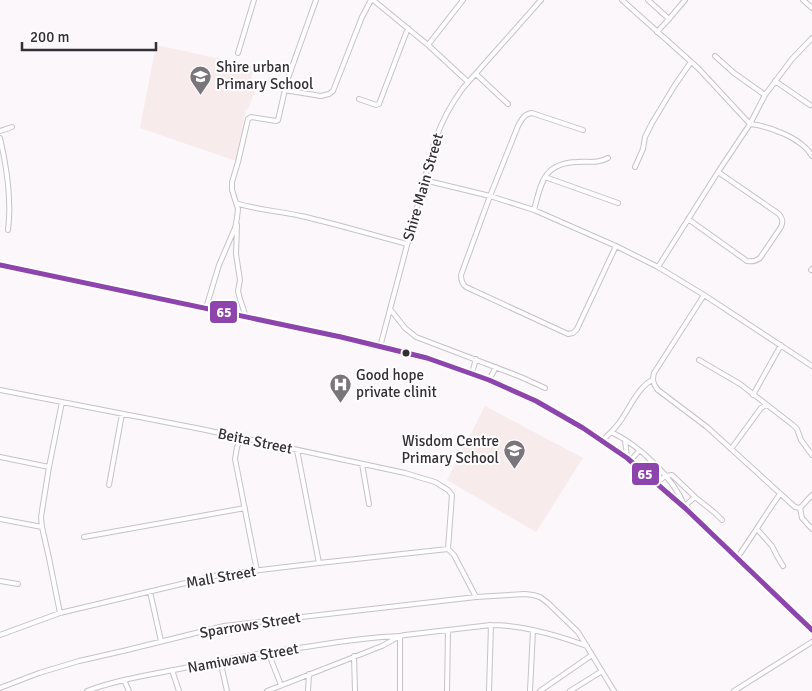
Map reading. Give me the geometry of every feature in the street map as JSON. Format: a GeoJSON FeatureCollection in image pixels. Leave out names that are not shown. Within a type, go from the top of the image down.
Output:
{"type":"FeatureCollection","features":[{"type":"Feature","properties":{"kind":"main road"},"geometry":{"type":"LineString","coordinates":[[0,265],[206,308],[427,358],[472,373],[536,401],[583,428],[629,460],[685,508],[812,630]]}},
{"type":"Feature","properties":{"kind":"street"},"geometry":{"type":"LineString","coordinates":[[238,53],[254,0]]}},
{"type":"Feature","properties":{"kind":"street"},"geometry":{"type":"LineString","coordinates":[[246,317],[238,291],[240,280],[236,254],[238,209],[232,190],[232,182],[248,119],[251,117],[278,120],[286,81],[316,0]]}},
{"type":"Feature","properties":{"kind":"street"},"geometry":{"type":"LineString","coordinates":[[284,90],[321,96],[333,91],[362,17],[372,0],[428,45],[468,82]]}},
{"type":"Feature","properties":{"kind":"street"},"geometry":{"type":"LineString","coordinates":[[428,45],[463,0]]}},
{"type":"Feature","properties":{"kind":"street","name":"Shire Main Street"},"geometry":{"type":"LineString","coordinates":[[380,347],[435,140],[443,120],[452,103],[468,82],[541,0]]}},
{"type":"Feature","properties":{"kind":"street"},"geometry":{"type":"LineString","coordinates":[[622,0],[691,62],[750,124],[759,125],[790,137],[806,148],[812,156]]}},
{"type":"Feature","properties":{"kind":"street"},"geometry":{"type":"LineString","coordinates":[[649,0],[669,18]]}},
{"type":"Feature","properties":{"kind":"street"},"geometry":{"type":"LineString","coordinates":[[657,32],[685,0]]}},
{"type":"Feature","properties":{"kind":"street"},"geometry":{"type":"LineString","coordinates":[[804,0],[812,8]]}},
{"type":"Feature","properties":{"kind":"street"},"geometry":{"type":"LineString","coordinates":[[359,99],[376,105],[379,104],[408,28]]}},
{"type":"Feature","properties":{"kind":"street"},"geometry":{"type":"LineString","coordinates":[[658,267],[750,124],[765,95],[800,49],[812,38]]}},
{"type":"Feature","properties":{"kind":"street"},"geometry":{"type":"LineString","coordinates":[[715,56],[739,77],[765,95]]}},
{"type":"Feature","properties":{"kind":"street"},"geometry":{"type":"LineString","coordinates":[[634,167],[643,149],[645,137],[652,123],[691,62]]}},
{"type":"Feature","properties":{"kind":"street"},"geometry":{"type":"LineString","coordinates":[[476,74],[508,104]]}},
{"type":"Feature","properties":{"kind":"street"},"geometry":{"type":"LineString","coordinates":[[775,81],[810,105]]}},
{"type":"Feature","properties":{"kind":"street"},"geometry":{"type":"LineString","coordinates":[[582,130],[532,113],[527,114],[523,118],[490,196],[461,275],[463,284],[568,334],[577,329],[616,246]]}},
{"type":"Feature","properties":{"kind":"street"},"geometry":{"type":"LineString","coordinates":[[0,132],[12,127]]}},
{"type":"Feature","properties":{"kind":"street"},"geometry":{"type":"LineString","coordinates":[[0,138],[6,163],[10,199],[8,230]]}},
{"type":"Feature","properties":{"kind":"street"},"geometry":{"type":"LineString","coordinates":[[534,210],[542,180],[550,171],[564,163],[598,162],[608,158]]}},
{"type":"Feature","properties":{"kind":"street"},"geometry":{"type":"LineString","coordinates":[[688,219],[747,261],[752,262],[760,258],[781,227],[783,222],[779,214],[718,172]]}},
{"type":"Feature","properties":{"kind":"street"},"geometry":{"type":"LineString","coordinates":[[545,176],[618,203]]}},
{"type":"Feature","properties":{"kind":"street"},"geometry":{"type":"LineString","coordinates":[[424,180],[490,196],[534,210],[616,246],[658,267],[704,295],[812,366]]}},
{"type":"Feature","properties":{"kind":"street"},"geometry":{"type":"LineString","coordinates":[[236,203],[278,211],[407,244]]}},
{"type":"Feature","properties":{"kind":"street"},"geometry":{"type":"LineString","coordinates":[[206,308],[218,265],[238,218]]}},
{"type":"Feature","properties":{"kind":"street"},"geometry":{"type":"LineString","coordinates":[[704,295],[654,373],[654,383],[658,390],[697,418],[795,508],[800,508]]}},
{"type":"Feature","properties":{"kind":"street"},"geometry":{"type":"LineString","coordinates":[[390,308],[396,318],[416,337],[522,377],[545,388]]}},
{"type":"Feature","properties":{"kind":"street"},"geometry":{"type":"LineString","coordinates":[[753,395],[781,345]]}},
{"type":"Feature","properties":{"kind":"street"},"geometry":{"type":"LineString","coordinates":[[472,373],[476,359]]}},
{"type":"Feature","properties":{"kind":"street"},"geometry":{"type":"LineString","coordinates":[[699,360],[740,384],[797,429],[801,440],[812,455]]}},
{"type":"Feature","properties":{"kind":"street"},"geometry":{"type":"LineString","coordinates":[[489,380],[496,367]]}},
{"type":"Feature","properties":{"kind":"street"},"geometry":{"type":"LineString","coordinates":[[602,441],[621,420],[646,383],[653,380]]}},
{"type":"Feature","properties":{"kind":"street","name":"Beita Street"},"geometry":{"type":"LineString","coordinates":[[0,390],[297,450],[405,473],[435,482],[448,490],[452,496],[448,550]]}},
{"type":"Feature","properties":{"kind":"street"},"geometry":{"type":"LineString","coordinates":[[60,613],[41,518],[62,402]]}},
{"type":"Feature","properties":{"kind":"street"},"geometry":{"type":"LineString","coordinates":[[731,449],[757,413],[766,405]]}},
{"type":"Feature","properties":{"kind":"street"},"geometry":{"type":"LineString","coordinates":[[109,485],[122,414]]}},
{"type":"Feature","properties":{"kind":"street"},"geometry":{"type":"LineString","coordinates":[[611,432],[625,440],[658,467],[681,498],[685,508]]}},
{"type":"Feature","properties":{"kind":"street"},"geometry":{"type":"LineString","coordinates":[[240,438],[235,459],[257,571]]}},
{"type":"Feature","properties":{"kind":"street"},"geometry":{"type":"LineString","coordinates":[[625,440],[629,460]]}},
{"type":"Feature","properties":{"kind":"street"},"geometry":{"type":"LineString","coordinates":[[297,450],[319,563]]}},
{"type":"Feature","properties":{"kind":"street"},"geometry":{"type":"LineString","coordinates":[[629,460],[639,451]]}},
{"type":"Feature","properties":{"kind":"street"},"geometry":{"type":"LineString","coordinates":[[0,457],[49,467]]}},
{"type":"Feature","properties":{"kind":"street"},"geometry":{"type":"LineString","coordinates":[[362,464],[369,504]]}},
{"type":"Feature","properties":{"kind":"street"},"geometry":{"type":"LineString","coordinates":[[657,484],[665,476],[672,475],[722,520]]}},
{"type":"Feature","properties":{"kind":"street"},"geometry":{"type":"LineString","coordinates":[[737,558],[780,494]]}},
{"type":"Feature","properties":{"kind":"street"},"geometry":{"type":"LineString","coordinates":[[800,508],[812,495]]}},
{"type":"Feature","properties":{"kind":"street"},"geometry":{"type":"LineString","coordinates":[[685,508],[695,497]]}},
{"type":"Feature","properties":{"kind":"street"},"geometry":{"type":"LineString","coordinates":[[84,537],[245,508]]}},
{"type":"Feature","properties":{"kind":"street"},"geometry":{"type":"LineString","coordinates":[[800,508],[802,518],[812,529]]}},
{"type":"Feature","properties":{"kind":"street"},"geometry":{"type":"LineString","coordinates":[[0,519],[42,527]]}},
{"type":"Feature","properties":{"kind":"street"},"geometry":{"type":"LineString","coordinates":[[757,530],[772,546],[783,566]]}},
{"type":"Feature","properties":{"kind":"street"},"geometry":{"type":"LineString","coordinates":[[448,550],[454,554],[476,596]]}},
{"type":"Feature","properties":{"kind":"street","name":"Mall Street"},"geometry":{"type":"LineString","coordinates":[[0,635],[60,613],[219,575],[448,550]]}},
{"type":"Feature","properties":{"kind":"street"},"geometry":{"type":"LineString","coordinates":[[0,580],[18,584]]}},
{"type":"Feature","properties":{"kind":"street"},"geometry":{"type":"LineString","coordinates":[[150,592],[161,641]]}},
{"type":"Feature","properties":{"kind":"street","name":"Sparrows Street"},"geometry":{"type":"LineString","coordinates":[[0,688],[74,662],[224,626],[476,596],[525,594],[540,597],[578,632],[614,691]]}},
{"type":"Feature","properties":{"kind":"street"},"geometry":{"type":"LineString","coordinates":[[489,691],[491,624]]}},
{"type":"Feature","properties":{"kind":"street","name":"Namiwawa Street"},"geometry":{"type":"LineString","coordinates":[[87,691],[124,680],[268,652],[333,642],[400,636],[491,624],[533,630],[587,646]]}},
{"type":"Feature","properties":{"kind":"street"},"geometry":{"type":"LineString","coordinates":[[448,630],[448,691]]}},
{"type":"Feature","properties":{"kind":"street"},"geometry":{"type":"LineString","coordinates":[[530,691],[533,630]]}},
{"type":"Feature","properties":{"kind":"street"},"geometry":{"type":"LineString","coordinates":[[266,691],[382,646],[400,636],[400,691]]}},
{"type":"Feature","properties":{"kind":"street"},"geometry":{"type":"LineString","coordinates":[[734,691],[812,642]]}},
{"type":"Feature","properties":{"kind":"street"},"geometry":{"type":"LineString","coordinates":[[268,652],[281,685]]}},
{"type":"Feature","properties":{"kind":"street"},"geometry":{"type":"LineString","coordinates":[[540,691],[592,655]]}},
{"type":"Feature","properties":{"kind":"street"},"geometry":{"type":"LineString","coordinates":[[354,656],[355,691]]}},
{"type":"Feature","properties":{"kind":"street"},"geometry":{"type":"LineString","coordinates":[[220,660],[227,691]]}},
{"type":"Feature","properties":{"kind":"street"},"geometry":{"type":"LineString","coordinates":[[172,670],[179,691]]}},
{"type":"Feature","properties":{"kind":"street"},"geometry":{"type":"LineString","coordinates":[[570,691],[602,671]]}},
{"type":"Feature","properties":{"kind":"street"},"geometry":{"type":"LineString","coordinates":[[308,691],[309,674]]}},
{"type":"Feature","properties":{"kind":"street"},"geometry":{"type":"LineString","coordinates":[[124,680],[129,691]]}},
{"type":"Feature","properties":{"kind":"shaded area","name":"Shire urban Primary School"},"geometry":{"type":"Polygon","coordinates":[[[156,45],[254,66],[251,80],[258,83],[248,109],[246,108],[236,161],[140,128],[156,45]]]}},
{"type":"Feature","properties":{"kind":"shaded area","name":"Wisdom Centre Primary School"},"geometry":{"type":"Polygon","coordinates":[[[485,406],[583,458],[536,532],[447,480],[485,406]]]}},
{"type":"Feature","properties":{"kind":"transit line","name":"65"},"geometry":{"type":"LineString","coordinates":[[0,265],[341,337],[427,358],[489,380],[536,401],[583,428],[627,458],[686,509],[812,630]]}},
{"type":"Feature","properties":{"kind":"place","name":"Shire urban Primary School"},"geometry":{"type":"Point","coordinates":[200,95]}},
{"type":"Feature","properties":{"kind":"place","name":"Good hope private clinit"},"geometry":{"type":"Point","coordinates":[340,403]}},
{"type":"Feature","properties":{"kind":"place","name":"Wisdom Centre Primary School"},"geometry":{"type":"Point","coordinates":[515,469]}}]}
